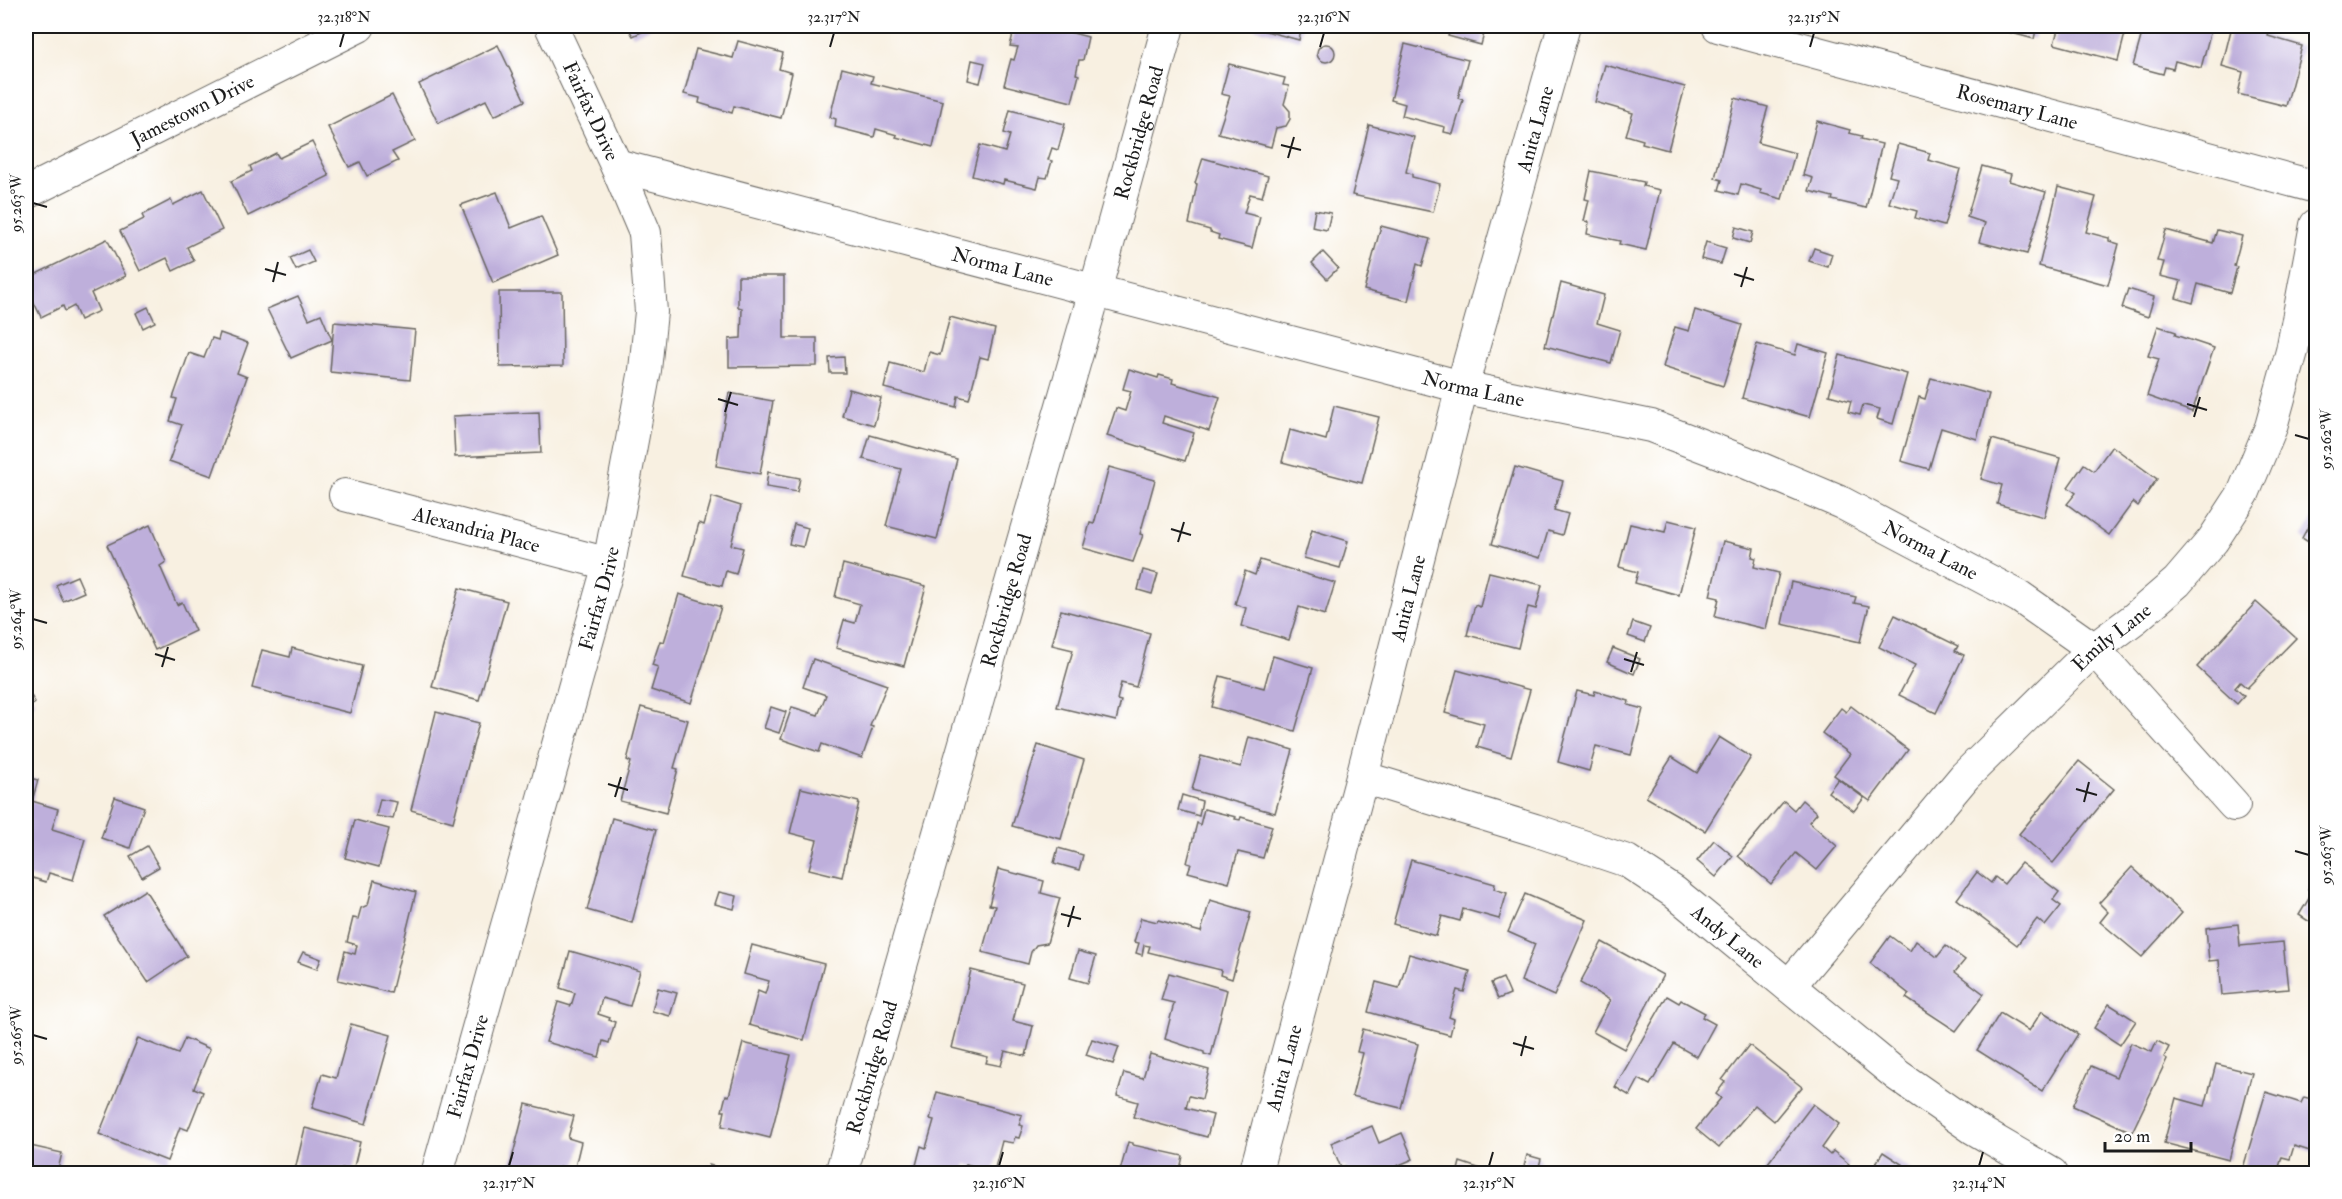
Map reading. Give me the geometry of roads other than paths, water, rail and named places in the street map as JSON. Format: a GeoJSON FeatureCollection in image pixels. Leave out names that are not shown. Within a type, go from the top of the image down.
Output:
{"type":"FeatureCollection","features":[{"type":"Feature","properties":{"kind":"street","name":"Jamestown Drive"},"geometry":{"type":"LineString","coordinates":[[26,193],[360,26]]}},
{"type":"Feature","properties":{"kind":"street","name":"Fairfax Drive"},"geometry":{"type":"LineString","coordinates":[[437,1173],[609,564],[645,370],[651,312],[645,233],[551,26]]}},
{"type":"Feature","properties":{"kind":"street","name":"Rockbridge Road"},"geometry":{"type":"LineString","coordinates":[[841,1173],[1095,291],[1168,26]]}},
{"type":"Feature","properties":{"kind":"street","name":"Anita Lane"},"geometry":{"type":"LineString","coordinates":[[1255,1173],[1362,777],[1462,387],[1564,26]]}},
{"type":"Feature","properties":{"kind":"street","name":"Rosemary Lane"},"geometry":{"type":"LineString","coordinates":[[1718,26],[2316,187]]}},
{"type":"Feature","properties":{"kind":"street","name":"Norma Lane"},"geometry":{"type":"LineString","coordinates":[[616,165],[1462,387],[1651,426],[1745,462],[1842,502],[2020,597],[2094,649],[2234,805]]}},
{"type":"Feature","properties":{"kind":"street","name":"Emily Lane"},"geometry":{"type":"LineString","coordinates":[[1789,986],[1965,776],[2094,649],[2134,619],[2176,582],[2213,540],[2243,494],[2271,427],[2292,351],[2316,225]]}},
{"type":"Feature","properties":{"kind":"street","name":"Alexandria Place"},"geometry":{"type":"LineString","coordinates":[[345,495],[609,564]]}},
{"type":"Feature","properties":{"kind":"street","name":"Andy Lane"},"geometry":{"type":"LineString","coordinates":[[1362,777],[1535,830],[1626,861],[1674,892],[1897,1075],[1973,1128],[2052,1173]]}}]}
